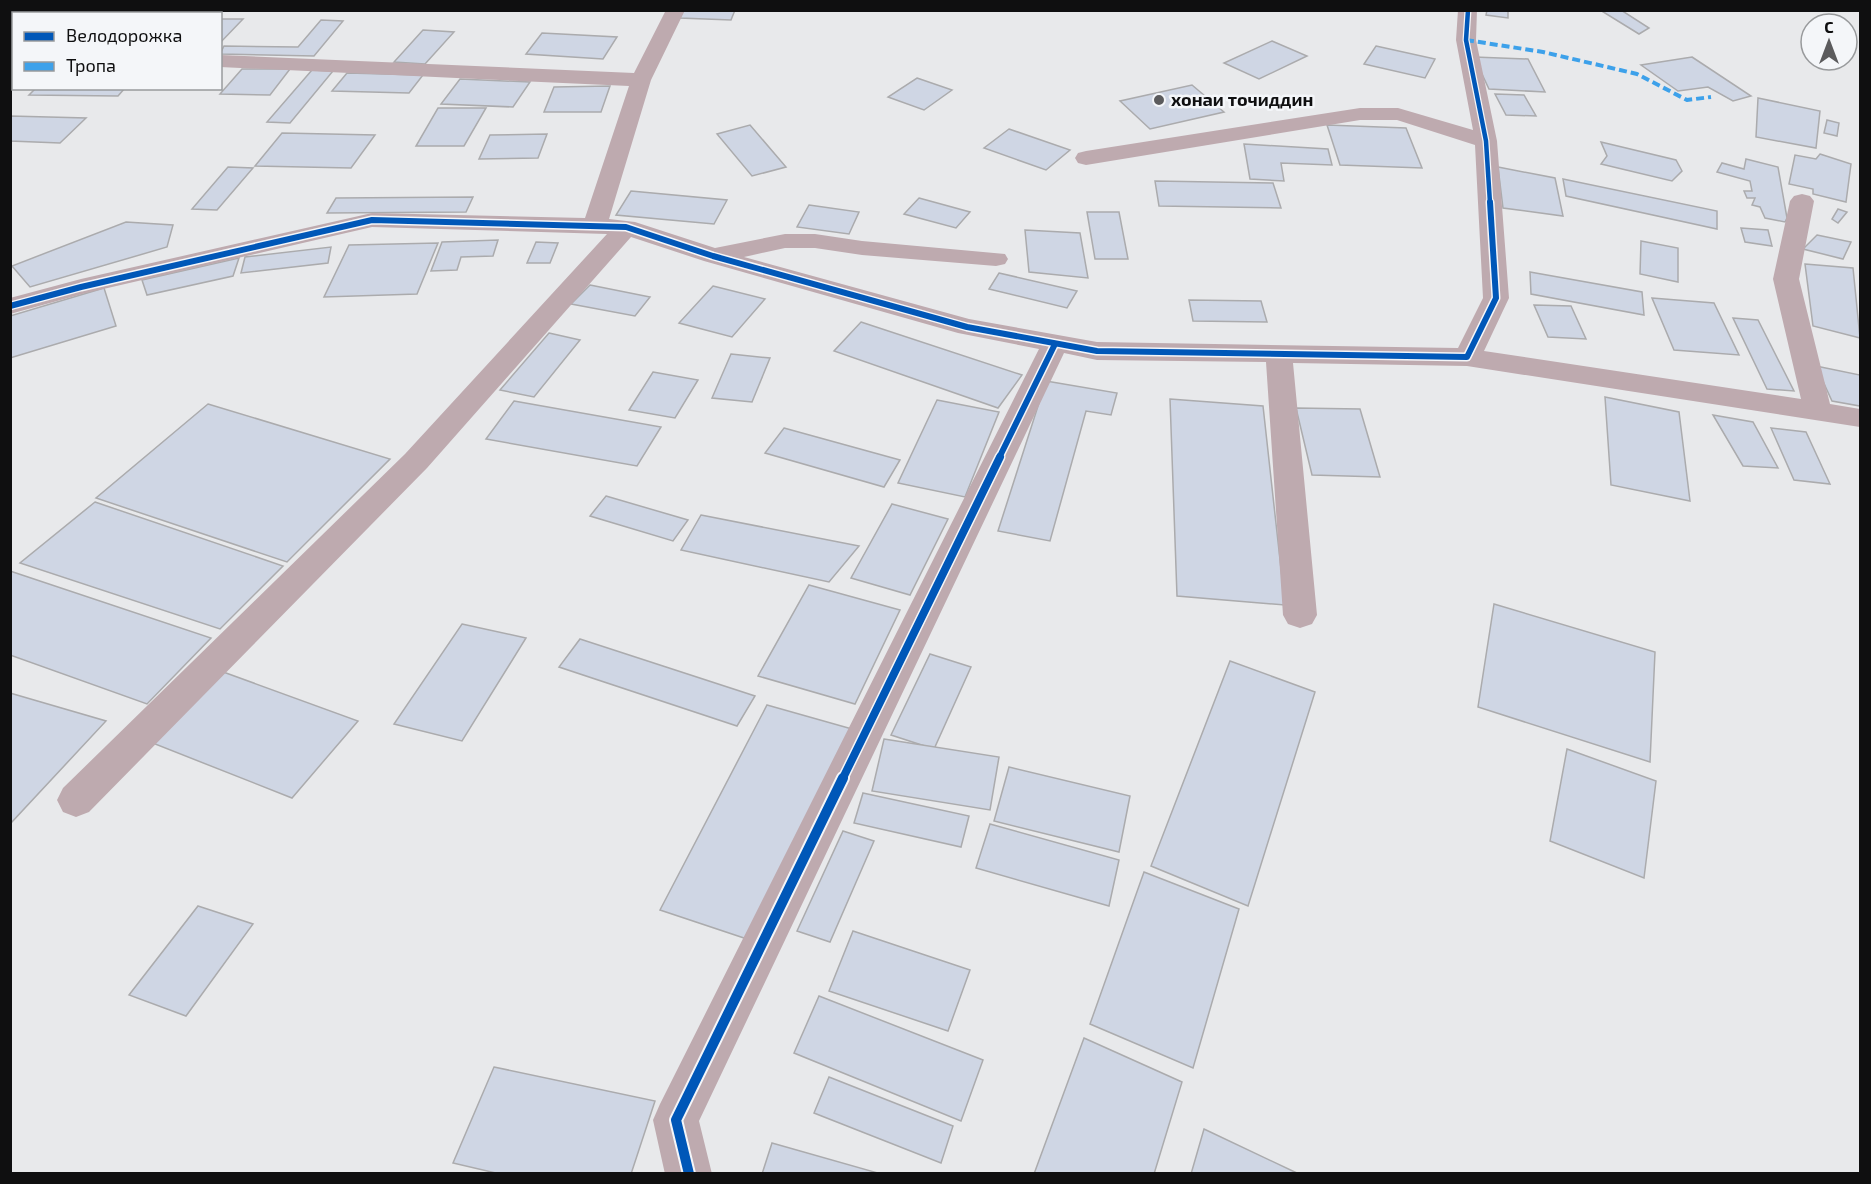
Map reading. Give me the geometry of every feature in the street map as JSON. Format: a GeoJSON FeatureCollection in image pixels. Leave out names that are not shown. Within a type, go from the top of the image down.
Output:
{"type":"FeatureCollection","features":[{"type":"Feature","properties":{"kind":"street"},"geometry":{"type":"LineString","coordinates":[[595,226],[641,80],[676,10]]}},
{"type":"Feature","properties":{"kind":"street"},"geometry":{"type":"LineString","coordinates":[[1467,357],[1496,298],[1486,141],[1466,40],[1468,10]]}},
{"type":"Feature","properties":{"kind":"street"},"geometry":{"type":"LineString","coordinates":[[222,61],[641,80]]}},
{"type":"Feature","properties":{"kind":"street"},"geometry":{"type":"LineString","coordinates":[[1086,158],[1360,114],[1398,114],[1486,141]]}},
{"type":"Feature","properties":{"kind":"street"},"geometry":{"type":"LineString","coordinates":[[1802,201],[1786,279],[1818,412]]}},
{"type":"Feature","properties":{"kind":"street"},"geometry":{"type":"LineString","coordinates":[[10,306],[81,287],[372,220],[626,227],[713,256],[967,327],[1097,351],[1467,357],[1860,418]]}},
{"type":"Feature","properties":{"kind":"street"},"geometry":{"type":"LineString","coordinates":[[76,800],[416,461],[626,227]]}},
{"type":"Feature","properties":{"kind":"street"},"geometry":{"type":"LineString","coordinates":[[713,256],[785,241],[815,241],[862,248],[996,259]]}},
{"type":"Feature","properties":{"kind":"street"},"geometry":{"type":"LineString","coordinates":[[689,1173],[676,1120],[1055,344]]}},
{"type":"Feature","properties":{"kind":"street"},"geometry":{"type":"LineString","coordinates":[[1279,354],[1300,615]]}},
{"type":"Feature","properties":{"kind":"building"},"geometry":{"type":"Polygon","coordinates":[[[118,10],[160,10],[158,12],[116,12],[118,10]]]}},
{"type":"Feature","properties":{"kind":"building"},"geometry":{"type":"Polygon","coordinates":[[[684,10],[735,10],[731,20],[680,18],[684,10]]]}},
{"type":"Feature","properties":{"kind":"building"},"geometry":{"type":"Polygon","coordinates":[[[1487,10],[1508,10],[1508,18],[1486,15],[1487,10]]]}},
{"type":"Feature","properties":{"kind":"building"},"geometry":{"type":"Polygon","coordinates":[[[1600,10],[1621,10],[1649,28],[1639,34],[1600,10]]]}},
{"type":"Feature","properties":{"kind":"building"},"geometry":{"type":"Polygon","coordinates":[[[222,19],[243,19],[222,41],[222,19]]]}},
{"type":"Feature","properties":{"kind":"building"},"geometry":{"type":"Polygon","coordinates":[[[321,20],[343,21],[314,56],[222,54],[224,46],[298,47],[321,20]]]}},
{"type":"Feature","properties":{"kind":"building"},"geometry":{"type":"Polygon","coordinates":[[[423,30],[454,32],[425,64],[394,62],[423,30]]]}},
{"type":"Feature","properties":{"kind":"building"},"geometry":{"type":"Polygon","coordinates":[[[542,33],[617,37],[603,59],[526,54],[542,33]]]}},
{"type":"Feature","properties":{"kind":"building"},"geometry":{"type":"Polygon","coordinates":[[[1272,41],[1307,56],[1259,79],[1224,63],[1272,41]]]}},
{"type":"Feature","properties":{"kind":"building"},"geometry":{"type":"Polygon","coordinates":[[[1376,46],[1435,59],[1425,78],[1364,64],[1376,46]]]}},
{"type":"Feature","properties":{"kind":"building"},"geometry":{"type":"Polygon","coordinates":[[[1474,57],[1528,59],[1545,92],[1489,89],[1474,57]]]}},
{"type":"Feature","properties":{"kind":"building"},"geometry":{"type":"Polygon","coordinates":[[[1692,57],[1751,96],[1733,101],[1708,87],[1678,91],[1641,65],[1692,57]]]}},
{"type":"Feature","properties":{"kind":"building"},"geometry":{"type":"Polygon","coordinates":[[[242,69],[290,69],[270,95],[220,94],[242,69]]]}},
{"type":"Feature","properties":{"kind":"building"},"geometry":{"type":"Polygon","coordinates":[[[312,70],[333,71],[290,123],[267,122],[312,70]]]}},
{"type":"Feature","properties":{"kind":"building"},"geometry":{"type":"Polygon","coordinates":[[[347,73],[423,75],[409,93],[332,91],[347,73]]]}},
{"type":"Feature","properties":{"kind":"building"},"geometry":{"type":"Polygon","coordinates":[[[917,78],[952,90],[924,110],[888,97],[917,78]]]}},
{"type":"Feature","properties":{"kind":"building"},"geometry":{"type":"Polygon","coordinates":[[[460,79],[530,82],[513,107],[441,104],[460,79]]]}},
{"type":"Feature","properties":{"kind":"building"},"geometry":{"type":"Polygon","coordinates":[[[1192,85],[1224,112],[1150,129],[1120,101],[1192,85]]]}},
{"type":"Feature","properties":{"kind":"building"},"geometry":{"type":"Polygon","coordinates":[[[610,86],[601,112],[544,112],[554,87],[610,86]]]}},
{"type":"Feature","properties":{"kind":"building"},"geometry":{"type":"Polygon","coordinates":[[[34,90],[123,90],[118,96],[29,95],[34,90]]]}},
{"type":"Feature","properties":{"kind":"building"},"geometry":{"type":"Polygon","coordinates":[[[1495,94],[1524,95],[1536,116],[1506,115],[1495,94]]]}},
{"type":"Feature","properties":{"kind":"building"},"geometry":{"type":"Polygon","coordinates":[[[1758,98],[1820,111],[1816,148],[1756,137],[1758,98]]]}},
{"type":"Feature","properties":{"kind":"building"},"geometry":{"type":"Polygon","coordinates":[[[438,108],[486,108],[464,146],[416,146],[438,108]]]}},
{"type":"Feature","properties":{"kind":"building"},"geometry":{"type":"Polygon","coordinates":[[[10,116],[86,118],[60,143],[10,141],[10,116]]]}},
{"type":"Feature","properties":{"kind":"building"},"geometry":{"type":"Polygon","coordinates":[[[1827,120],[1839,123],[1837,136],[1824,133],[1827,120]]]}},
{"type":"Feature","properties":{"kind":"building"},"geometry":{"type":"Polygon","coordinates":[[[750,125],[786,167],[752,176],[717,134],[750,125]]]}},
{"type":"Feature","properties":{"kind":"building"},"geometry":{"type":"Polygon","coordinates":[[[1327,125],[1406,128],[1422,168],[1340,165],[1327,125]]]}},
{"type":"Feature","properties":{"kind":"building"},"geometry":{"type":"Polygon","coordinates":[[[1009,129],[1070,150],[1046,170],[984,148],[1009,129]]]}},
{"type":"Feature","properties":{"kind":"building"},"geometry":{"type":"Polygon","coordinates":[[[282,133],[375,135],[351,168],[255,166],[282,133]]]}},
{"type":"Feature","properties":{"kind":"building"},"geometry":{"type":"Polygon","coordinates":[[[547,134],[538,158],[479,159],[490,135],[547,134]]]}},
{"type":"Feature","properties":{"kind":"building"},"geometry":{"type":"Polygon","coordinates":[[[1601,142],[1676,160],[1682,171],[1672,181],[1601,164],[1607,156],[1601,142]]]}},
{"type":"Feature","properties":{"kind":"building"},"geometry":{"type":"Polygon","coordinates":[[[1244,144],[1328,149],[1332,165],[1281,163],[1284,181],[1250,179],[1244,144]]]}},
{"type":"Feature","properties":{"kind":"building"},"geometry":{"type":"Polygon","coordinates":[[[1820,154],[1851,164],[1846,202],[1813,194],[1813,189],[1789,184],[1795,155],[1816,159],[1820,154]]]}},
{"type":"Feature","properties":{"kind":"building"},"geometry":{"type":"Polygon","coordinates":[[[1746,159],[1778,167],[1787,218],[1785,222],[1765,218],[1760,207],[1752,205],[1755,198],[1747,198],[1744,191],[1752,191],[1750,181],[1717,172],[1722,163],[1744,169],[1746,159]]]}},
{"type":"Feature","properties":{"kind":"building"},"geometry":{"type":"Polygon","coordinates":[[[228,167],[253,168],[217,210],[192,209],[228,167]]]}},
{"type":"Feature","properties":{"kind":"building"},"geometry":{"type":"Polygon","coordinates":[[[1498,167],[1555,178],[1563,216],[1503,208],[1498,167]]]}},
{"type":"Feature","properties":{"kind":"building"},"geometry":{"type":"Polygon","coordinates":[[[1563,179],[1717,211],[1717,229],[1566,196],[1563,179]]]}},
{"type":"Feature","properties":{"kind":"building"},"geometry":{"type":"Polygon","coordinates":[[[1155,181],[1273,183],[1281,208],[1159,206],[1155,181]]]}},
{"type":"Feature","properties":{"kind":"building"},"geometry":{"type":"Polygon","coordinates":[[[631,191],[727,200],[714,224],[616,215],[631,191]]]}},
{"type":"Feature","properties":{"kind":"building"},"geometry":{"type":"Polygon","coordinates":[[[473,197],[466,212],[327,213],[336,198],[473,197]]]}},
{"type":"Feature","properties":{"kind":"building"},"geometry":{"type":"Polygon","coordinates":[[[919,198],[970,212],[956,228],[904,214],[919,198]]]}},
{"type":"Feature","properties":{"kind":"building"},"geometry":{"type":"Polygon","coordinates":[[[809,205],[859,212],[849,234],[797,227],[809,205]]]}},
{"type":"Feature","properties":{"kind":"building"},"geometry":{"type":"Polygon","coordinates":[[[1838,209],[1847,212],[1838,223],[1832,219],[1838,209]]]}},
{"type":"Feature","properties":{"kind":"building"},"geometry":{"type":"Polygon","coordinates":[[[1087,212],[1119,212],[1128,259],[1095,259],[1087,212]]]}},
{"type":"Feature","properties":{"kind":"building"},"geometry":{"type":"Polygon","coordinates":[[[126,222],[173,225],[167,247],[30,287],[12,266],[126,222]]]}},
{"type":"Feature","properties":{"kind":"building"},"geometry":{"type":"Polygon","coordinates":[[[1741,228],[1768,230],[1772,246],[1745,242],[1741,228]]]}},
{"type":"Feature","properties":{"kind":"building"},"geometry":{"type":"Polygon","coordinates":[[[1025,230],[1080,233],[1088,278],[1029,272],[1025,230]]]}},
{"type":"Feature","properties":{"kind":"building"},"geometry":{"type":"Polygon","coordinates":[[[1817,235],[1851,242],[1843,259],[1803,249],[1817,235]]]}},
{"type":"Feature","properties":{"kind":"building"},"geometry":{"type":"Polygon","coordinates":[[[498,240],[493,256],[461,257],[457,270],[431,271],[442,242],[498,240]]]}},
{"type":"Feature","properties":{"kind":"building"},"geometry":{"type":"Polygon","coordinates":[[[1641,241],[1678,248],[1678,282],[1640,274],[1641,241]]]}},
{"type":"Feature","properties":{"kind":"building"},"geometry":{"type":"Polygon","coordinates":[[[536,242],[558,243],[550,263],[527,263],[536,242]]]}},
{"type":"Feature","properties":{"kind":"building"},"geometry":{"type":"Polygon","coordinates":[[[438,243],[417,294],[324,297],[349,245],[438,243]]]}},
{"type":"Feature","properties":{"kind":"building"},"geometry":{"type":"Polygon","coordinates":[[[331,247],[328,263],[241,273],[245,257],[331,247]]]}},
{"type":"Feature","properties":{"kind":"building"},"geometry":{"type":"Polygon","coordinates":[[[239,258],[233,276],[147,295],[142,280],[239,258]]]}},
{"type":"Feature","properties":{"kind":"building"},"geometry":{"type":"Polygon","coordinates":[[[1805,264],[1853,268],[1860,338],[1813,326],[1805,264]]]}},
{"type":"Feature","properties":{"kind":"building"},"geometry":{"type":"Polygon","coordinates":[[[1530,272],[1642,292],[1644,315],[1531,294],[1530,272]]]}},
{"type":"Feature","properties":{"kind":"building"},"geometry":{"type":"Polygon","coordinates":[[[999,273],[1077,291],[1067,308],[989,289],[999,273]]]}},
{"type":"Feature","properties":{"kind":"building"},"geometry":{"type":"Polygon","coordinates":[[[590,285],[650,297],[635,316],[571,304],[590,285]]]}},
{"type":"Feature","properties":{"kind":"building"},"geometry":{"type":"Polygon","coordinates":[[[713,286],[765,299],[732,337],[679,323],[713,286]]]}},
{"type":"Feature","properties":{"kind":"building"},"geometry":{"type":"Polygon","coordinates":[[[104,288],[116,326],[10,358],[10,316],[104,288]]]}},
{"type":"Feature","properties":{"kind":"building"},"geometry":{"type":"Polygon","coordinates":[[[1652,298],[1714,303],[1739,355],[1674,350],[1652,298]]]}},
{"type":"Feature","properties":{"kind":"building"},"geometry":{"type":"Polygon","coordinates":[[[1189,300],[1261,301],[1267,322],[1193,321],[1189,300]]]}},
{"type":"Feature","properties":{"kind":"building"},"geometry":{"type":"Polygon","coordinates":[[[1534,305],[1571,306],[1586,339],[1548,337],[1534,305]]]}},
{"type":"Feature","properties":{"kind":"building"},"geometry":{"type":"Polygon","coordinates":[[[1733,318],[1758,320],[1794,391],[1767,389],[1733,318]]]}},
{"type":"Feature","properties":{"kind":"building"},"geometry":{"type":"Polygon","coordinates":[[[861,322],[1022,375],[998,408],[834,351],[861,322]]]}},
{"type":"Feature","properties":{"kind":"building"},"geometry":{"type":"Polygon","coordinates":[[[549,333],[580,340],[534,397],[500,390],[549,333]]]}},
{"type":"Feature","properties":{"kind":"building"},"geometry":{"type":"Polygon","coordinates":[[[731,354],[770,358],[752,402],[712,398],[731,354]]]}},
{"type":"Feature","properties":{"kind":"building"},"geometry":{"type":"Polygon","coordinates":[[[1816,366],[1860,375],[1860,406],[1832,401],[1816,366]]]}},
{"type":"Feature","properties":{"kind":"building"},"geometry":{"type":"Polygon","coordinates":[[[653,372],[698,380],[675,418],[629,410],[653,372]]]}},
{"type":"Feature","properties":{"kind":"building"},"geometry":{"type":"Polygon","coordinates":[[[1046,381],[1117,393],[1111,415],[1086,411],[1050,541],[998,531],[1046,381]]]}},
{"type":"Feature","properties":{"kind":"building"},"geometry":{"type":"Polygon","coordinates":[[[1605,397],[1679,412],[1690,501],[1611,485],[1605,397]]]}},
{"type":"Feature","properties":{"kind":"building"},"geometry":{"type":"Polygon","coordinates":[[[1170,399],[1263,406],[1285,605],[1177,596],[1170,399]]]}},
{"type":"Feature","properties":{"kind":"building"},"geometry":{"type":"Polygon","coordinates":[[[937,400],[999,412],[965,497],[898,483],[937,400]]]}},
{"type":"Feature","properties":{"kind":"building"},"geometry":{"type":"Polygon","coordinates":[[[514,401],[661,427],[637,466],[486,439],[514,401]]]}},
{"type":"Feature","properties":{"kind":"building"},"geometry":{"type":"Polygon","coordinates":[[[208,404],[390,459],[287,562],[96,498],[208,404]]]}},
{"type":"Feature","properties":{"kind":"building"},"geometry":{"type":"Polygon","coordinates":[[[1296,408],[1360,409],[1380,477],[1312,475],[1296,408]]]}},
{"type":"Feature","properties":{"kind":"building"},"geometry":{"type":"Polygon","coordinates":[[[1713,415],[1753,422],[1778,468],[1743,466],[1713,415]]]}},
{"type":"Feature","properties":{"kind":"building"},"geometry":{"type":"Polygon","coordinates":[[[784,428],[900,460],[884,487],[765,453],[784,428]]]}},
{"type":"Feature","properties":{"kind":"building"},"geometry":{"type":"Polygon","coordinates":[[[1771,428],[1806,432],[1830,484],[1794,480],[1771,428]]]}},
{"type":"Feature","properties":{"kind":"building"},"geometry":{"type":"Polygon","coordinates":[[[606,496],[688,520],[673,541],[590,516],[606,496]]]}},
{"type":"Feature","properties":{"kind":"building"},"geometry":{"type":"Polygon","coordinates":[[[95,502],[283,566],[220,629],[20,563],[95,502]]]}},
{"type":"Feature","properties":{"kind":"building"},"geometry":{"type":"Polygon","coordinates":[[[892,504],[948,519],[910,595],[851,578],[892,504]]]}},
{"type":"Feature","properties":{"kind":"building"},"geometry":{"type":"Polygon","coordinates":[[[701,515],[859,546],[829,582],[681,550],[701,515]]]}},
{"type":"Feature","properties":{"kind":"building"},"geometry":{"type":"Polygon","coordinates":[[[10,571],[211,638],[147,704],[10,655],[10,571]]]}},
{"type":"Feature","properties":{"kind":"building"},"geometry":{"type":"Polygon","coordinates":[[[809,585],[900,610],[855,704],[758,676],[809,585]]]}},
{"type":"Feature","properties":{"kind":"building"},"geometry":{"type":"Polygon","coordinates":[[[1494,604],[1655,652],[1650,762],[1478,707],[1494,604]]]}},
{"type":"Feature","properties":{"kind":"building"},"geometry":{"type":"Polygon","coordinates":[[[462,624],[526,638],[462,741],[394,724],[462,624]]]}},
{"type":"Feature","properties":{"kind":"building"},"geometry":{"type":"Polygon","coordinates":[[[580,639],[755,696],[737,726],[559,667],[580,639]]]}},
{"type":"Feature","properties":{"kind":"building"},"geometry":{"type":"Polygon","coordinates":[[[930,654],[971,667],[934,749],[891,735],[930,654]]]}},
{"type":"Feature","properties":{"kind":"building"},"geometry":{"type":"Polygon","coordinates":[[[1230,661],[1315,692],[1248,906],[1151,866],[1230,661]]]}},
{"type":"Feature","properties":{"kind":"building"},"geometry":{"type":"Polygon","coordinates":[[[215,669],[358,721],[292,798],[145,740],[215,669]]]}},
{"type":"Feature","properties":{"kind":"building"},"geometry":{"type":"Polygon","coordinates":[[[10,693],[106,721],[10,824],[10,693]]]}},
{"type":"Feature","properties":{"kind":"building"},"geometry":{"type":"Polygon","coordinates":[[[767,705],[852,729],[756,942],[660,910],[767,705]]]}},
{"type":"Feature","properties":{"kind":"building"},"geometry":{"type":"Polygon","coordinates":[[[884,739],[999,757],[990,810],[872,791],[884,739]]]}},
{"type":"Feature","properties":{"kind":"building"},"geometry":{"type":"Polygon","coordinates":[[[1567,749],[1656,781],[1644,878],[1550,841],[1567,749]]]}},
{"type":"Feature","properties":{"kind":"building"},"geometry":{"type":"Polygon","coordinates":[[[1009,767],[1130,796],[1119,852],[994,821],[1009,767]]]}},
{"type":"Feature","properties":{"kind":"building"},"geometry":{"type":"Polygon","coordinates":[[[863,793],[969,816],[961,847],[854,823],[863,793]]]}},
{"type":"Feature","properties":{"kind":"building"},"geometry":{"type":"Polygon","coordinates":[[[990,824],[1119,860],[1109,906],[976,868],[990,824]]]}},
{"type":"Feature","properties":{"kind":"building"},"geometry":{"type":"Polygon","coordinates":[[[843,831],[874,841],[830,942],[797,931],[843,831]]]}},
{"type":"Feature","properties":{"kind":"building"},"geometry":{"type":"Polygon","coordinates":[[[1144,872],[1239,909],[1193,1068],[1090,1024],[1144,872]]]}},
{"type":"Feature","properties":{"kind":"building"},"geometry":{"type":"Polygon","coordinates":[[[198,906],[253,924],[186,1016],[129,995],[198,906]]]}},
{"type":"Feature","properties":{"kind":"building"},"geometry":{"type":"Polygon","coordinates":[[[853,931],[970,970],[948,1031],[829,991],[853,931]]]}},
{"type":"Feature","properties":{"kind":"building"},"geometry":{"type":"Polygon","coordinates":[[[819,996],[983,1060],[961,1121],[794,1053],[819,996]]]}},
{"type":"Feature","properties":{"kind":"building"},"geometry":{"type":"Polygon","coordinates":[[[1084,1038],[1182,1082],[1154,1174],[1034,1174],[1084,1038]]]}},
{"type":"Feature","properties":{"kind":"building"},"geometry":{"type":"Polygon","coordinates":[[[494,1067],[655,1101],[631,1174],[500,1174],[453,1163],[494,1067]]]}},
{"type":"Feature","properties":{"kind":"building"},"geometry":{"type":"Polygon","coordinates":[[[829,1077],[953,1126],[941,1163],[814,1113],[829,1077]]]}},
{"type":"Feature","properties":{"kind":"building"},"geometry":{"type":"Polygon","coordinates":[[[1204,1129],[1299,1174],[1191,1174],[1204,1129]]]}},
{"type":"Feature","properties":{"kind":"building"},"geometry":{"type":"Polygon","coordinates":[[[772,1143],[878,1173],[762,1174],[772,1143]]]}},
{"type":"Feature","properties":{"kind":"marked path"},"geometry":{"type":"LineString","coordinates":[[1466,40],[1543,52],[1637,74],[1687,100],[1711,97]]}},
{"type":"Feature","properties":{"kind":"cycle path"},"geometry":{"type":"LineString","coordinates":[[10,306],[81,287],[372,220],[626,227],[713,256],[967,327],[1097,351],[1467,357],[1496,298],[1486,141],[1466,40],[1468,10]]}},
{"type":"Feature","properties":{"kind":"cycle path"},"geometry":{"type":"LineString","coordinates":[[689,1174],[676,1120],[1055,344]]}},
{"type":"Feature","properties":{"kind":"place","name":"хонаи точиддин"},"geometry":{"type":"Point","coordinates":[1159,100]}}]}
